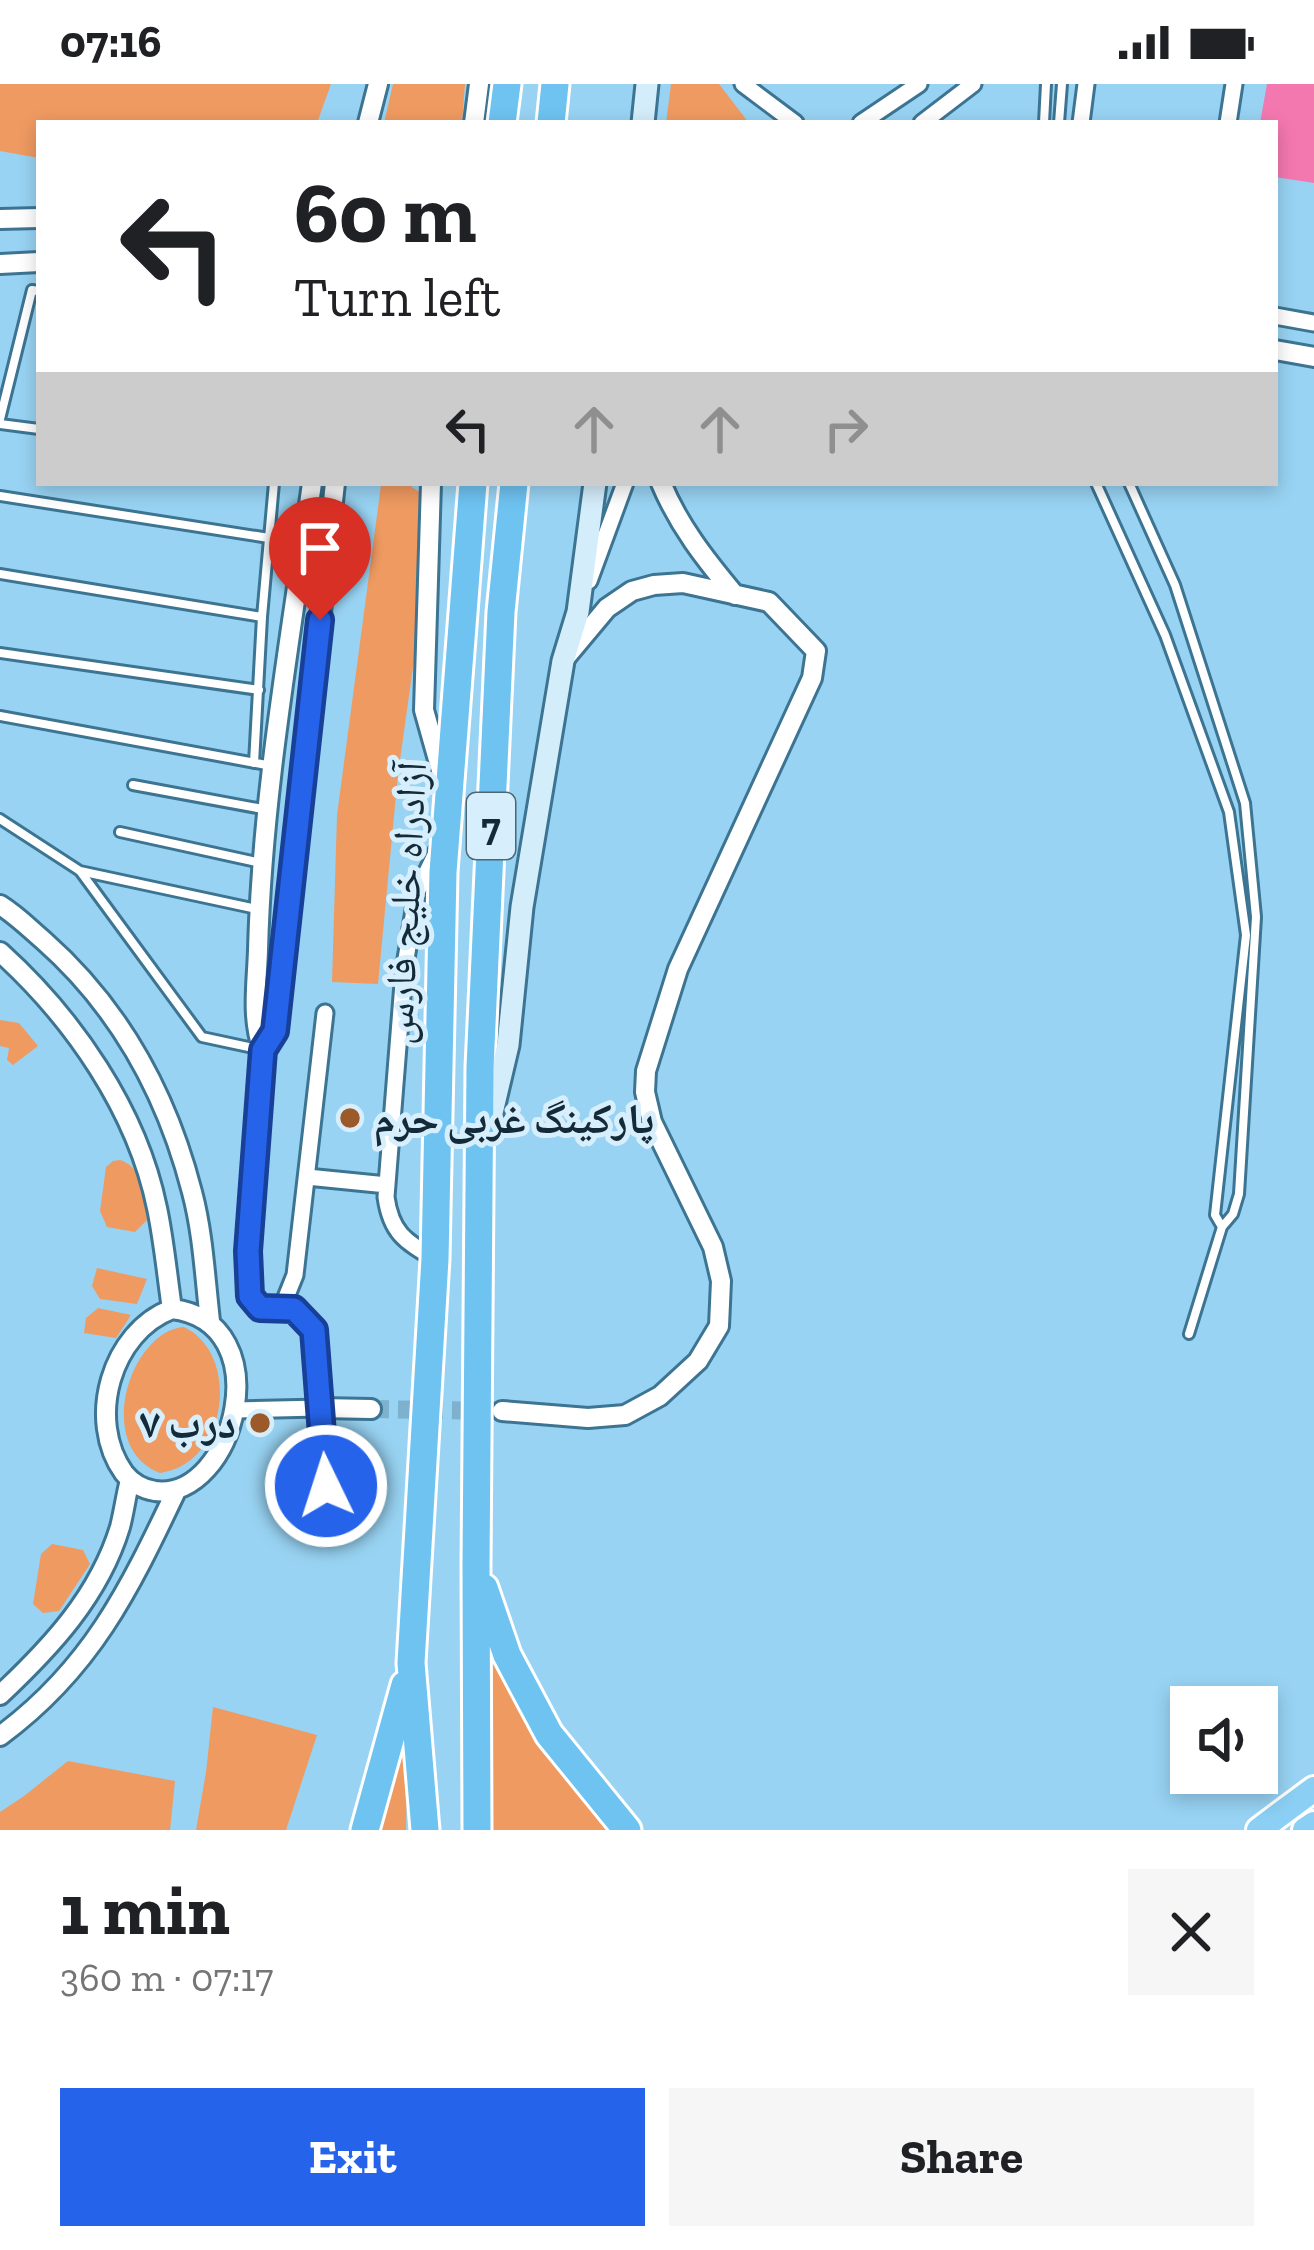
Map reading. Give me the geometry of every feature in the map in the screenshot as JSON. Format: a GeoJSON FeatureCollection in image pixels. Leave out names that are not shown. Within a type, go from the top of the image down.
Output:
{"type":"FeatureCollection","features":[{"type":"Feature","properties":{"kind":"highway"},"geometry":{"type":"LineString","coordinates":[[502,120],[507,84]]}},
{"type":"Feature","properties":{"kind":"highway"},"geometry":{"type":"LineString","coordinates":[[551,120],[555,84]]}},
{"type":"Feature","properties":{"kind":"highway","name":"آزادراه خلیج فارس"},"geometry":{"type":"LineString","coordinates":[[424,1830],[411,1664],[435,1259],[446,832],[473,486]]}},
{"type":"Feature","properties":{"kind":"highway","name":"آزادراه خلیج فارس"},"geometry":{"type":"LineString","coordinates":[[477,1830],[481,1048],[501,612],[514,486]]}},
{"type":"Feature","properties":{"kind":"highway"},"geometry":{"type":"LineString","coordinates":[[476,1565],[508,1655],[549,1734],[627,1830]]}},
{"type":"Feature","properties":{"kind":"highway"},"geometry":{"type":"LineString","coordinates":[[365,1830],[411,1664]]}},
{"type":"Feature","properties":{"kind":"highway"},"geometry":{"type":"LineString","coordinates":[[1258,1830],[1314,1789]]}},
{"type":"Feature","properties":{"kind":"highway"},"geometry":{"type":"LineString","coordinates":[[1305,1830],[1314,1824]]}},
{"type":"Feature","properties":{"kind":"main road"},"geometry":{"type":"LineString","coordinates":[[643,120],[647,84]]}},
{"type":"Feature","properties":{"kind":"main road"},"geometry":{"type":"LineString","coordinates":[[478,1170],[508,1045],[522,907],[563,661],[578,612],[595,486]]}},
{"type":"Feature","properties":{"kind":"street"},"geometry":{"type":"LineString","coordinates":[[369,120],[378,84]]}},
{"type":"Feature","properties":{"kind":"street"},"geometry":{"type":"LineString","coordinates":[[474,120],[479,84]]}},
{"type":"Feature","properties":{"kind":"street"},"geometry":{"type":"LineString","coordinates":[[743,84],[791,120]]}},
{"type":"Feature","properties":{"kind":"street"},"geometry":{"type":"LineString","coordinates":[[865,120],[919,84]]}},
{"type":"Feature","properties":{"kind":"street"},"geometry":{"type":"LineString","coordinates":[[926,120],[973,84]]}},
{"type":"Feature","properties":{"kind":"street"},"geometry":{"type":"LineString","coordinates":[[1082,120],[1086,84]]}},
{"type":"Feature","properties":{"kind":"street"},"geometry":{"type":"LineString","coordinates":[[1228,120],[1234,84]]}},
{"type":"Feature","properties":{"kind":"street"},"geometry":{"type":"LineString","coordinates":[[0,219],[36,218]]}},
{"type":"Feature","properties":{"kind":"street"},"geometry":{"type":"LineString","coordinates":[[0,264],[36,262]]}},
{"type":"Feature","properties":{"kind":"street"},"geometry":{"type":"LineString","coordinates":[[1278,317],[1314,323]]}},
{"type":"Feature","properties":{"kind":"street"},"geometry":{"type":"LineString","coordinates":[[1278,351],[1314,358]]}},
{"type":"Feature","properties":{"kind":"street"},"geometry":{"type":"LineString","coordinates":[[311,486],[264,765],[269,810],[259,909],[256,1030],[263,1050],[248,1251],[250,1296],[260,1308],[294,1309],[314,1330],[326,1486]]}},
{"type":"Feature","properties":{"kind":"street"},"geometry":{"type":"LineString","coordinates":[[263,1050],[275,1031],[334,486]]}},
{"type":"Feature","properties":{"kind":"street"},"geometry":{"type":"LineString","coordinates":[[431,486],[424,710],[449,799]]}},
{"type":"Feature","properties":{"kind":"street"},"geometry":{"type":"LineString","coordinates":[[578,612],[624,486]]}},
{"type":"Feature","properties":{"kind":"street"},"geometry":{"type":"LineString","coordinates":[[662,486],[694,546],[735,595]]}},
{"type":"Feature","properties":{"kind":"street"},"geometry":{"type":"LineString","coordinates":[[502,1411],[588,1418],[625,1415],[660,1396],[686,1372],[718,1326],[721,1281],[713,1247],[652,1122],[646,1071],[678,969],[812,678],[816,651],[769,602],[683,583],[632,591],[607,608],[563,661]]}},
{"type":"Feature","properties":{"kind":"street"},"geometry":{"type":"LineString","coordinates":[[435,1259],[389,1222],[387,1185],[404,971],[417,892],[446,832]]}},
{"type":"Feature","properties":{"kind":"street"},"geometry":{"type":"LineString","coordinates":[[0,905],[90,987],[121,1026],[155,1086],[193,1196],[210,1321]]}},
{"type":"Feature","properties":{"kind":"street"},"geometry":{"type":"LineString","coordinates":[[0,952],[65,1018],[103,1075],[134,1138],[157,1204],[172,1309]]}},
{"type":"Feature","properties":{"kind":"street"},"geometry":{"type":"LineString","coordinates":[[281,1310],[295,1275],[325,1013]]}},
{"type":"Feature","properties":{"kind":"street"},"geometry":{"type":"LineString","coordinates":[[307,1177],[387,1185]]}},
{"type":"Feature","properties":{"kind":"street"},"geometry":{"type":"LineString","coordinates":[[172,1309],[192,1311],[210,1321],[226,1342],[235,1366],[236,1410],[223,1444],[192,1481],[176,1490],[144,1489],[130,1480],[110,1449],[106,1430],[106,1394],[120,1356],[157,1314],[172,1309]]}},
{"type":"Feature","properties":{"kind":"street"},"geometry":{"type":"LineString","coordinates":[[236,1410],[371,1409]]}},
{"type":"Feature","properties":{"kind":"street"},"geometry":{"type":"LineString","coordinates":[[0,1695],[71,1622],[105,1566],[130,1480]]}},
{"type":"Feature","properties":{"kind":"street"},"geometry":{"type":"LineString","coordinates":[[294,1486],[370,1487]]}},
{"type":"Feature","properties":{"kind":"street"},"geometry":{"type":"LineString","coordinates":[[0,1736],[91,1648],[132,1583],[176,1490]]}},
{"type":"Feature","properties":{"kind":"lane"},"geometry":{"type":"LineString","coordinates":[[1044,120],[1046,84]]}},
{"type":"Feature","properties":{"kind":"lane"},"geometry":{"type":"LineString","coordinates":[[1059,120],[1062,84]]}},
{"type":"Feature","properties":{"kind":"lane"},"geometry":{"type":"LineString","coordinates":[[36,291],[32,290],[0,421],[36,428]]}},
{"type":"Feature","properties":{"kind":"lane"},"geometry":{"type":"LineString","coordinates":[[0,716],[264,765],[262,616],[274,486]]}},
{"type":"Feature","properties":{"kind":"lane"},"geometry":{"type":"LineString","coordinates":[[1097,486],[1165,634],[1229,812],[1246,934],[1215,1215],[1222,1227]]}},
{"type":"Feature","properties":{"kind":"lane"},"geometry":{"type":"LineString","coordinates":[[1130,486],[1174,585],[1245,803],[1256,917],[1239,1194],[1233,1214],[1222,1227],[1189,1334]]}},
{"type":"Feature","properties":{"kind":"lane"},"geometry":{"type":"LineString","coordinates":[[0,496],[269,538]]}},
{"type":"Feature","properties":{"kind":"lane"},"geometry":{"type":"LineString","coordinates":[[0,574],[262,616]]}},
{"type":"Feature","properties":{"kind":"lane"},"geometry":{"type":"LineString","coordinates":[[0,653],[260,690]]}},
{"type":"Feature","properties":{"kind":"lane"},"geometry":{"type":"LineString","coordinates":[[133,785],[269,810]]}},
{"type":"Feature","properties":{"kind":"lane"},"geometry":{"type":"LineString","coordinates":[[0,819],[80,871],[202,1037],[263,1050]]}},
{"type":"Feature","properties":{"kind":"lane"},"geometry":{"type":"LineString","coordinates":[[119,832],[263,863]]}},
{"type":"Feature","properties":{"kind":"lane"},"geometry":{"type":"LineString","coordinates":[[80,871],[259,909]]}},
{"type":"Feature","properties":{"kind":"shaded area"},"geometry":{"type":"Polygon","coordinates":[[[0,84],[331,84],[318,120],[36,120],[36,157],[0,151],[0,84]]]}},
{"type":"Feature","properties":{"kind":"shaded area"},"geometry":{"type":"Polygon","coordinates":[[[393,84],[465,84],[462,120],[385,120],[393,84]]]}},
{"type":"Feature","properties":{"kind":"shaded area"},"geometry":{"type":"Polygon","coordinates":[[[671,84],[719,84],[747,120],[666,120],[671,84]]]}},
{"type":"Feature","properties":{"kind":"shaded area"},"geometry":{"type":"Polygon","coordinates":[[[1267,84],[1314,84],[1314,183],[1278,177],[1278,120],[1261,120],[1267,84]]]}},
{"type":"Feature","properties":{"kind":"shaded area"},"geometry":{"type":"Polygon","coordinates":[[[381,486],[410,486],[424,495],[426,575],[398,774],[378,984],[332,982],[337,815],[381,486]]]}},
{"type":"Feature","properties":{"kind":"shaded area"},"geometry":{"type":"Polygon","coordinates":[[[0,1020],[19,1023],[38,1046],[13,1065],[7,1060],[9,1048],[0,1046],[0,1020]]]}},
{"type":"Feature","properties":{"kind":"shaded area"},"geometry":{"type":"Polygon","coordinates":[[[120,1160],[134,1169],[143,1193],[148,1219],[135,1232],[107,1227],[100,1211],[106,1167],[120,1160]]]}},
{"type":"Feature","properties":{"kind":"shaded area"},"geometry":{"type":"Polygon","coordinates":[[[97,1268],[147,1279],[137,1304],[100,1299],[92,1286],[97,1268]]]}},
{"type":"Feature","properties":{"kind":"shaded area"},"geometry":{"type":"Polygon","coordinates":[[[98,1308],[131,1315],[116,1338],[84,1333],[86,1318],[98,1308]]]}},
{"type":"Feature","properties":{"kind":"shaded area"},"geometry":{"type":"Polygon","coordinates":[[[184,1327],[202,1341],[214,1360],[219,1408],[200,1451],[183,1466],[160,1473],[140,1459],[128,1440],[127,1392],[148,1348],[165,1333],[184,1327]]]}},
{"type":"Feature","properties":{"kind":"shaded area"},"geometry":{"type":"Polygon","coordinates":[[[52,1544],[83,1550],[90,1564],[59,1611],[43,1613],[33,1604],[41,1554],[52,1544]]]}},
{"type":"Feature","properties":{"kind":"shaded area"},"geometry":{"type":"Polygon","coordinates":[[[486,1628],[539,1748],[608,1830],[490,1830],[486,1628]]]}},
{"type":"Feature","properties":{"kind":"shaded area"},"geometry":{"type":"Polygon","coordinates":[[[213,1707],[317,1735],[286,1830],[196,1830],[213,1707]]]}},
{"type":"Feature","properties":{"kind":"shaded area"},"geometry":{"type":"Polygon","coordinates":[[[408,1722],[406,1830],[376,1830],[408,1722]]]}},
{"type":"Feature","properties":{"kind":"shaded area"},"geometry":{"type":"Polygon","coordinates":[[[68,1761],[175,1781],[170,1830],[0,1830],[0,1812],[68,1761]]]}},
{"type":"Feature","properties":{"kind":"tunnel"},"geometry":{"type":"LineString","coordinates":[[371,1409],[502,1411]]}},
{"type":"Feature","properties":{"kind":"place","name":"پارکینگ غربی حرم"},"geometry":{"type":"Point","coordinates":[350,1118]}},
{"type":"Feature","properties":{"kind":"place","name":"درب ۷"},"geometry":{"type":"Point","coordinates":[260,1423]}},
{"type":"Feature","properties":{"kind":"route"},"geometry":{"type":"LineString","coordinates":[[320,620],[275,1031],[263,1050],[248,1251],[250,1296],[260,1308],[294,1309],[314,1330],[326,1486]]}}]}
